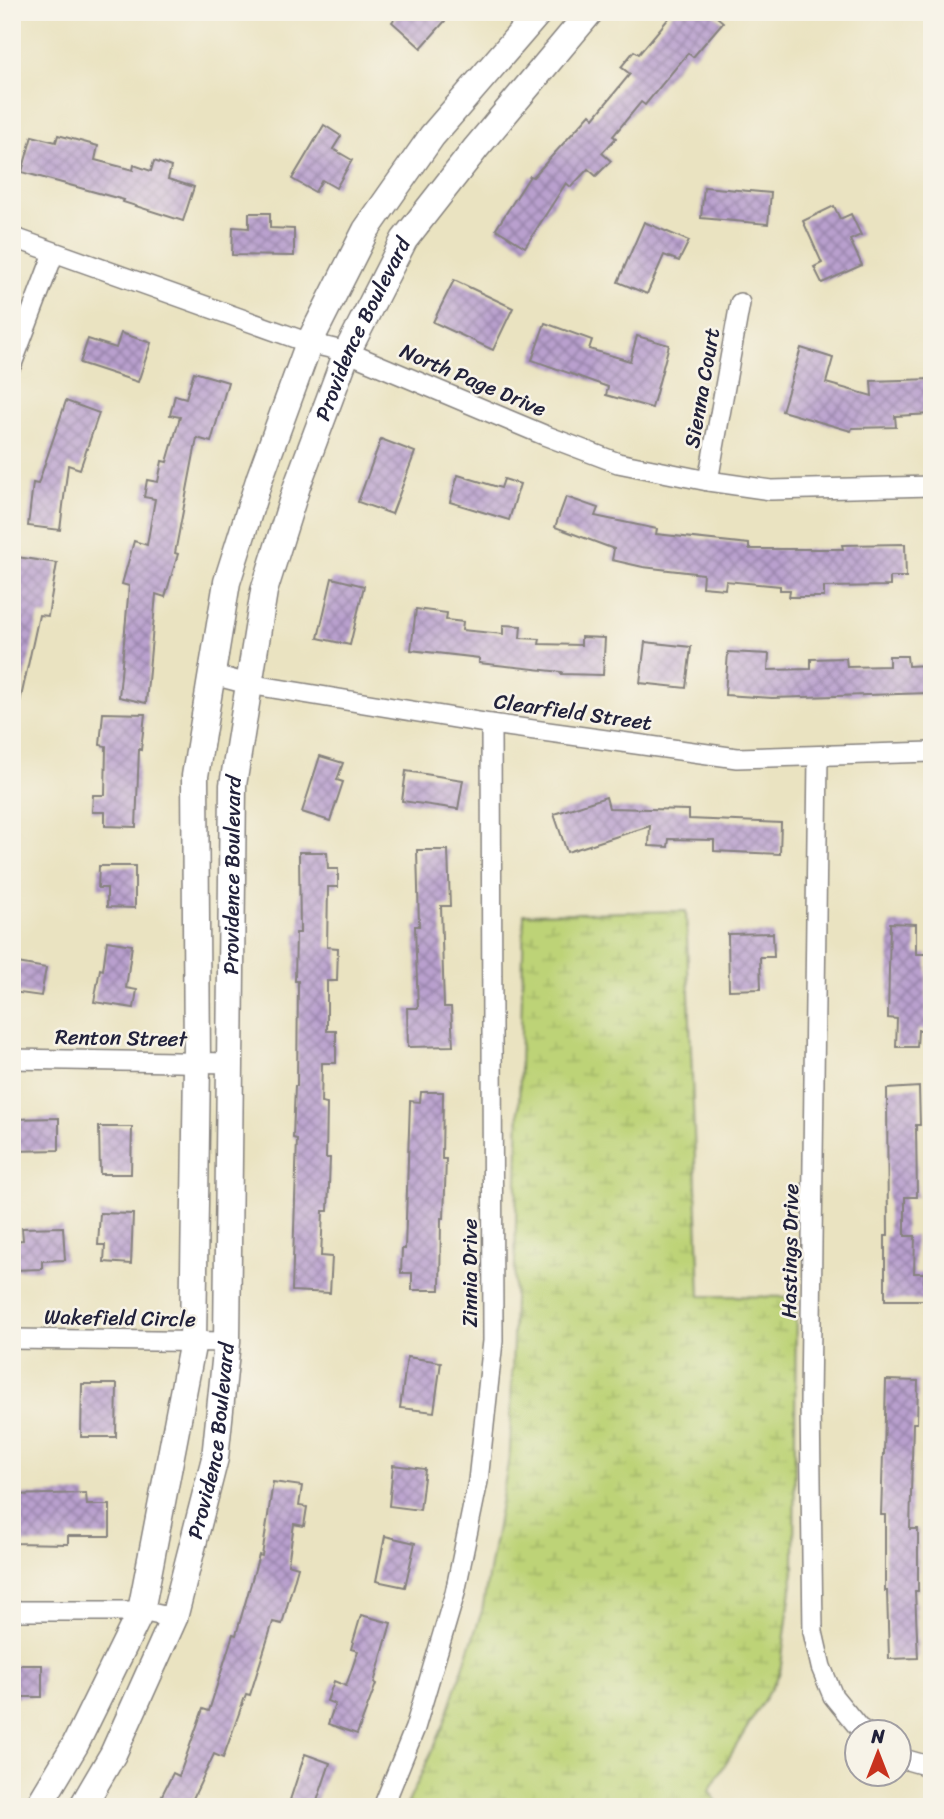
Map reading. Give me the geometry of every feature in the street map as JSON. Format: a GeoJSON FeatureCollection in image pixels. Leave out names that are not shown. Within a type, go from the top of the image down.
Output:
{"type":"FeatureCollection","features":[{"type":"Feature","properties":{"kind":"main road","name":"Providence Boulevard"},"geometry":{"type":"LineString","coordinates":[[38,1807],[75,1745],[141,1611],[193,1341],[197,1062],[195,776],[227,582],[260,477],[309,343],[366,230],[432,136],[539,12]]}},
{"type":"Feature","properties":{"kind":"main road","name":"Providence Boulevard"},"geometry":{"type":"LineString","coordinates":[[82,1807],[113,1754],[174,1618],[215,1458],[227,1342],[233,785],[264,591],[298,486],[347,352],[404,240],[590,12]]}},
{"type":"Feature","properties":{"kind":"street","name":"North Page Drive"},"geometry":{"type":"LineString","coordinates":[[12,237],[309,343],[347,352],[544,435],[618,463],[771,490],[932,486]]}},
{"type":"Feature","properties":{"kind":"street"},"geometry":{"type":"LineString","coordinates":[[12,364],[54,253]]}},
{"type":"Feature","properties":{"kind":"street","name":"Sienna Court"},"geometry":{"type":"LineString","coordinates":[[708,481],[740,303]]}},
{"type":"Feature","properties":{"kind":"street","name":"Clearfield Street"},"geometry":{"type":"LineString","coordinates":[[210,674],[248,684],[491,724],[737,758],[932,752]]}},
{"type":"Feature","properties":{"kind":"street","name":"Zinnia Drive"},"geometry":{"type":"LineString","coordinates":[[383,1807],[415,1728],[455,1593],[478,1481],[493,1341],[491,724]]}},
{"type":"Feature","properties":{"kind":"street","name":"Hastings Drive"},"geometry":{"type":"LineString","coordinates":[[818,756],[810,1404],[813,1632],[821,1667],[833,1696],[850,1717]]}},
{"type":"Feature","properties":{"kind":"street","name":"Renton Street"},"geometry":{"type":"LineString","coordinates":[[12,1059],[230,1063]]}},
{"type":"Feature","properties":{"kind":"street","name":"Wakefield Circle"},"geometry":{"type":"LineString","coordinates":[[12,1339],[227,1342]]}},
{"type":"Feature","properties":{"kind":"street"},"geometry":{"type":"LineString","coordinates":[[12,1611],[141,1611],[174,1618]]}},
{"type":"Feature","properties":{"kind":"street"},"geometry":{"type":"LineString","coordinates":[[912,1761],[932,1767]]}},
{"type":"Feature","properties":{"kind":"green space"},"geometry":{"type":"Polygon","coordinates":[[[686,911],[700,1296],[796,1297],[794,1567],[780,1673],[709,1791],[721,1807],[406,1807],[443,1727],[482,1611],[510,1452],[524,914],[686,911]]]}},
{"type":"Feature","properties":{"kind":"building"},"geometry":{"type":"Polygon","coordinates":[[[400,12],[453,12],[421,48],[392,22],[400,12]]]}},
{"type":"Feature","properties":{"kind":"building"},"geometry":{"type":"Polygon","coordinates":[[[674,12],[711,12],[723,22],[693,57],[688,53],[645,105],[641,102],[613,136],[616,138],[602,153],[611,161],[596,176],[588,169],[571,187],[566,183],[525,247],[496,229],[530,176],[533,177],[590,114],[594,118],[630,74],[621,67],[634,51],[639,54],[674,12]]]}},
{"type":"Feature","properties":{"kind":"building"},"geometry":{"type":"Polygon","coordinates":[[[324,125],[341,136],[333,149],[352,160],[336,188],[322,180],[315,192],[292,179],[324,125]]]}},
{"type":"Feature","properties":{"kind":"building"},"geometry":{"type":"Polygon","coordinates":[[[58,135],[98,146],[95,160],[133,170],[134,165],[151,171],[154,161],[171,167],[168,179],[194,187],[183,221],[123,202],[124,200],[22,172],[32,136],[56,142],[58,135]]]}},
{"type":"Feature","properties":{"kind":"building"},"geometry":{"type":"Polygon","coordinates":[[[704,187],[771,193],[768,224],[701,218],[704,187]]]}},
{"type":"Feature","properties":{"kind":"building"},"geometry":{"type":"Polygon","coordinates":[[[834,206],[840,219],[851,214],[861,235],[850,240],[862,265],[822,283],[814,267],[822,263],[803,221],[834,206]]]}},
{"type":"Feature","properties":{"kind":"building"},"geometry":{"type":"Polygon","coordinates":[[[249,213],[270,213],[270,228],[294,229],[294,256],[232,255],[233,227],[249,228],[249,213]]]}},
{"type":"Feature","properties":{"kind":"building"},"geometry":{"type":"Polygon","coordinates":[[[644,222],[689,241],[679,261],[664,255],[647,294],[618,282],[644,222]]]}},
{"type":"Feature","properties":{"kind":"building"},"geometry":{"type":"Polygon","coordinates":[[[454,280],[513,308],[493,350],[433,322],[454,280]]]}},
{"type":"Feature","properties":{"kind":"building"},"geometry":{"type":"Polygon","coordinates":[[[545,323],[592,340],[589,349],[630,361],[637,336],[669,345],[652,408],[606,395],[608,387],[532,360],[545,323]]]}},
{"type":"Feature","properties":{"kind":"building"},"geometry":{"type":"Polygon","coordinates":[[[121,333],[151,343],[138,382],[80,363],[88,339],[116,348],[121,333]]]}},
{"type":"Feature","properties":{"kind":"building"},"geometry":{"type":"Polygon","coordinates":[[[801,348],[833,358],[826,383],[872,396],[871,381],[932,379],[932,414],[895,416],[896,427],[852,428],[851,431],[782,411],[801,348]]]}},
{"type":"Feature","properties":{"kind":"building"},"geometry":{"type":"Polygon","coordinates":[[[194,372],[228,382],[211,442],[197,438],[175,553],[178,554],[165,597],[156,594],[146,703],[119,697],[129,586],[122,584],[134,541],[147,545],[155,499],[144,497],[147,480],[158,482],[162,461],[167,462],[180,417],[170,415],[175,395],[186,398],[194,372]]]}},
{"type":"Feature","properties":{"kind":"building"},"geometry":{"type":"Polygon","coordinates":[[[66,401],[99,413],[80,469],[68,465],[60,530],[28,526],[33,483],[38,484],[66,401]]]}},
{"type":"Feature","properties":{"kind":"building"},"geometry":{"type":"Polygon","coordinates":[[[381,439],[415,452],[392,514],[358,502],[381,439]]]}},
{"type":"Feature","properties":{"kind":"building"},"geometry":{"type":"Polygon","coordinates":[[[458,475],[501,488],[504,479],[520,484],[509,520],[450,502],[458,475]]]}},
{"type":"Feature","properties":{"kind":"building"},"geometry":{"type":"Polygon","coordinates":[[[566,497],[598,508],[595,516],[657,529],[656,534],[749,544],[749,549],[843,549],[842,545],[905,544],[906,577],[890,577],[890,586],[824,587],[824,597],[789,597],[790,590],[780,590],[780,586],[726,581],[725,589],[702,587],[703,574],[643,567],[612,560],[614,549],[555,527],[566,497]]]}},
{"type":"Feature","properties":{"kind":"building"},"geometry":{"type":"Polygon","coordinates":[[[17,557],[57,563],[48,616],[39,615],[20,702],[12,702],[12,587],[17,557]]]}},
{"type":"Feature","properties":{"kind":"building"},"geometry":{"type":"Polygon","coordinates":[[[332,578],[364,586],[350,645],[318,638],[332,578]]]}},
{"type":"Feature","properties":{"kind":"building"},"geometry":{"type":"Polygon","coordinates":[[[416,609],[447,613],[446,620],[463,622],[462,630],[503,634],[503,625],[521,626],[520,638],[540,639],[539,644],[581,645],[581,637],[605,638],[603,675],[561,674],[562,672],[479,663],[479,658],[411,650],[416,609]]]}},
{"type":"Feature","properties":{"kind":"building"},"geometry":{"type":"Polygon","coordinates":[[[645,642],[691,647],[686,688],[640,683],[645,642]]]}},
{"type":"Feature","properties":{"kind":"building"},"geometry":{"type":"Polygon","coordinates":[[[728,652],[769,654],[768,670],[811,669],[811,659],[846,658],[847,667],[889,666],[889,656],[907,656],[908,666],[928,665],[929,693],[772,698],[725,695],[728,652]]]}},
{"type":"Feature","properties":{"kind":"building"},"geometry":{"type":"Polygon","coordinates":[[[103,713],[145,714],[141,750],[139,749],[136,827],[105,826],[105,812],[92,812],[93,795],[105,795],[106,746],[100,745],[103,713]]]}},
{"type":"Feature","properties":{"kind":"building"},"geometry":{"type":"Polygon","coordinates":[[[320,756],[343,763],[337,780],[343,782],[330,821],[302,812],[320,756]]]}},
{"type":"Feature","properties":{"kind":"building"},"geometry":{"type":"Polygon","coordinates":[[[406,771],[463,780],[458,809],[402,801],[406,771]]]}},
{"type":"Feature","properties":{"kind":"building"},"geometry":{"type":"Polygon","coordinates":[[[606,797],[609,808],[689,810],[689,819],[781,823],[780,854],[714,851],[714,840],[669,839],[668,847],[649,846],[650,826],[567,852],[554,814],[606,797]]]}},
{"type":"Feature","properties":{"kind":"building"},"geometry":{"type":"Polygon","coordinates":[[[417,850],[448,850],[450,906],[441,906],[444,1007],[451,1007],[453,1046],[408,1047],[407,1008],[418,1008],[415,926],[419,926],[417,850]]]}},
{"type":"Feature","properties":{"kind":"building"},"geometry":{"type":"Polygon","coordinates":[[[299,852],[327,852],[328,869],[338,869],[338,887],[328,887],[327,947],[338,948],[337,981],[327,981],[327,1031],[336,1031],[336,1063],[322,1063],[321,1103],[327,1104],[326,1158],[330,1158],[328,1211],[323,1211],[321,1256],[332,1257],[330,1293],[292,1291],[297,1139],[293,1138],[297,1086],[298,981],[295,981],[296,933],[300,933],[299,852]]]}},
{"type":"Feature","properties":{"kind":"building"},"geometry":{"type":"Polygon","coordinates":[[[99,866],[135,866],[135,908],[107,907],[107,888],[98,888],[99,866]]]}},
{"type":"Feature","properties":{"kind":"building"},"geometry":{"type":"Polygon","coordinates":[[[890,923],[916,924],[916,954],[927,954],[926,1030],[918,1030],[917,1047],[896,1047],[897,1019],[888,1018],[890,923]]]}},
{"type":"Feature","properties":{"kind":"building"},"geometry":{"type":"Polygon","coordinates":[[[773,933],[774,957],[760,957],[761,989],[729,990],[728,934],[773,933]]]}},
{"type":"Feature","properties":{"kind":"building"},"geometry":{"type":"Polygon","coordinates":[[[107,941],[132,945],[126,988],[137,990],[134,1008],[94,1002],[100,969],[103,970],[107,941]]]}},
{"type":"Feature","properties":{"kind":"building"},"geometry":{"type":"Polygon","coordinates":[[[12,962],[46,968],[41,996],[12,992],[12,962]]]}},
{"type":"Feature","properties":{"kind":"building"},"geometry":{"type":"Polygon","coordinates":[[[919,1087],[920,1125],[916,1125],[917,1197],[905,1197],[905,1236],[915,1236],[914,1273],[924,1273],[924,1300],[885,1300],[885,1236],[888,1236],[887,1089],[919,1087]]]}},
{"type":"Feature","properties":{"kind":"building"},"geometry":{"type":"Polygon","coordinates":[[[421,1092],[443,1092],[442,1159],[446,1159],[444,1218],[441,1218],[440,1290],[412,1290],[412,1273],[401,1273],[402,1249],[405,1249],[410,1101],[420,1102],[421,1092]]]}},
{"type":"Feature","properties":{"kind":"building"},"geometry":{"type":"Polygon","coordinates":[[[59,1118],[59,1150],[12,1151],[12,1119],[59,1118]]]}},
{"type":"Feature","properties":{"kind":"building"},"geometry":{"type":"Polygon","coordinates":[[[99,1127],[132,1127],[131,1174],[100,1174],[99,1127]]]}},
{"type":"Feature","properties":{"kind":"building"},"geometry":{"type":"Polygon","coordinates":[[[100,1213],[133,1214],[131,1264],[104,1262],[105,1245],[98,1245],[100,1213]]]}},
{"type":"Feature","properties":{"kind":"building"},"geometry":{"type":"Polygon","coordinates":[[[63,1227],[65,1260],[42,1261],[42,1269],[12,1270],[12,1241],[23,1240],[22,1228],[63,1227]]]}},
{"type":"Feature","properties":{"kind":"building"},"geometry":{"type":"Polygon","coordinates":[[[407,1357],[441,1362],[434,1412],[400,1408],[407,1357]]]}},
{"type":"Feature","properties":{"kind":"building"},"geometry":{"type":"Polygon","coordinates":[[[886,1380],[918,1381],[917,1423],[913,1423],[910,1529],[918,1529],[918,1591],[915,1591],[918,1658],[889,1659],[885,1591],[885,1515],[881,1515],[886,1380]]]}},
{"type":"Feature","properties":{"kind":"building"},"geometry":{"type":"Polygon","coordinates":[[[82,1384],[117,1384],[116,1437],[81,1437],[82,1384]]]}},
{"type":"Feature","properties":{"kind":"building"},"geometry":{"type":"Polygon","coordinates":[[[393,1465],[425,1469],[420,1510],[389,1506],[393,1465]]]}},
{"type":"Feature","properties":{"kind":"building"},"geometry":{"type":"Polygon","coordinates":[[[273,1482],[302,1486],[299,1506],[307,1507],[304,1526],[294,1524],[288,1564],[298,1567],[282,1624],[273,1622],[250,1695],[246,1694],[223,1758],[214,1754],[189,1807],[156,1807],[173,1773],[179,1776],[203,1709],[209,1711],[233,1634],[236,1635],[259,1555],[262,1556],[273,1482]]]}},
{"type":"Feature","properties":{"kind":"building"},"geometry":{"type":"Polygon","coordinates":[[[86,1493],[87,1505],[110,1505],[110,1536],[68,1536],[68,1544],[12,1543],[12,1495],[86,1493]]]}},
{"type":"Feature","properties":{"kind":"building"},"geometry":{"type":"Polygon","coordinates":[[[385,1536],[415,1543],[405,1587],[376,1581],[385,1536]]]}},
{"type":"Feature","properties":{"kind":"building"},"geometry":{"type":"Polygon","coordinates":[[[361,1615],[391,1623],[374,1683],[376,1684],[357,1734],[328,1724],[335,1704],[327,1701],[334,1681],[346,1686],[358,1651],[351,1649],[361,1615]]]}},
{"type":"Feature","properties":{"kind":"building"},"geometry":{"type":"Polygon","coordinates":[[[12,1665],[42,1665],[42,1697],[12,1697],[12,1665]]]}},
{"type":"Feature","properties":{"kind":"building"},"geometry":{"type":"Polygon","coordinates":[[[305,1754],[330,1763],[315,1807],[290,1800],[305,1754]]]}}]}
